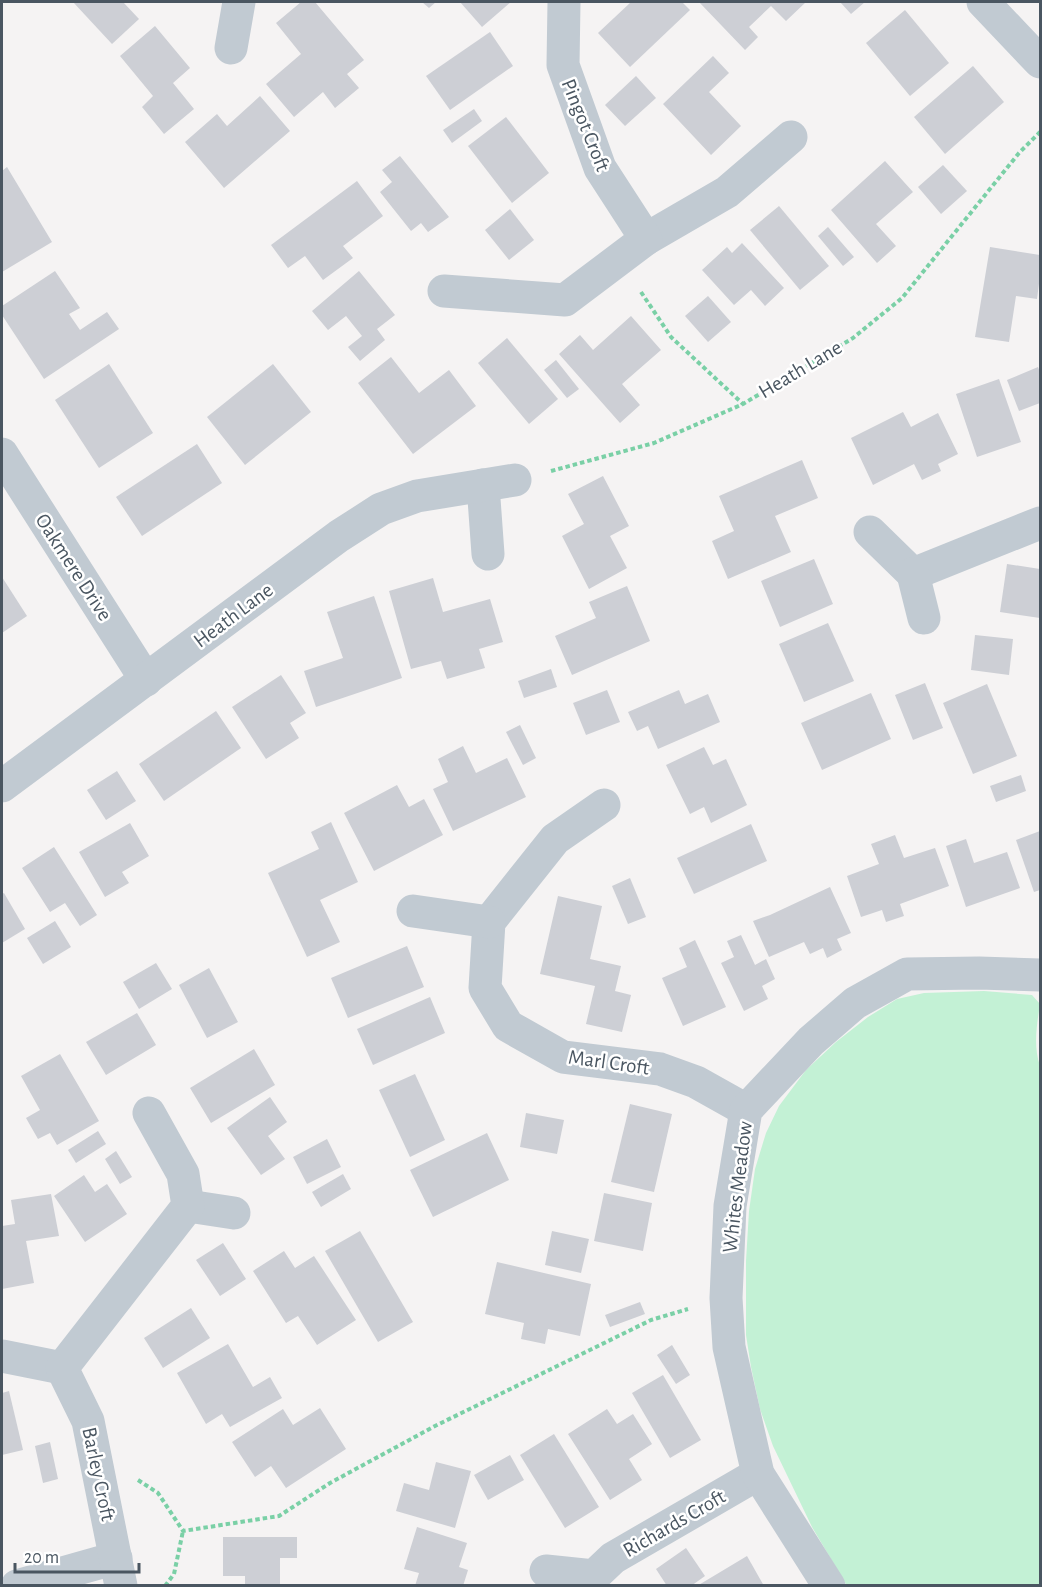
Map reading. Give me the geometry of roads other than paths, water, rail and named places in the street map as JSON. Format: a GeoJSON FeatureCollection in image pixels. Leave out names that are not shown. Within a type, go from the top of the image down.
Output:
{"type":"FeatureCollection","features":[{"type":"Feature","properties":{"kind":"street"},"geometry":{"type":"LineString","coordinates":[[231,48],[239,2]]}},
{"type":"Feature","properties":{"kind":"street","name":"Pingot Croft"},"geometry":{"type":"LineString","coordinates":[[564,2],[562,65],[600,168],[646,238]]}},
{"type":"Feature","properties":{"kind":"street"},"geometry":{"type":"LineString","coordinates":[[983,2],[1041,62]]}},
{"type":"Feature","properties":{"kind":"street"},"geometry":{"type":"LineString","coordinates":[[444,291],[565,300],[646,238],[727,192],[791,136]]}},
{"type":"Feature","properties":{"kind":"street","name":"Oakmere Drive"},"geometry":{"type":"LineString","coordinates":[[2,454],[146,680]]}},
{"type":"Feature","properties":{"kind":"street","name":"Heath Lane"},"geometry":{"type":"LineString","coordinates":[[2,786],[339,536],[381,509],[417,496],[515,480]]}},
{"type":"Feature","properties":{"kind":"street"},"geometry":{"type":"LineString","coordinates":[[483,485],[488,554]]}},
{"type":"Feature","properties":{"kind":"street"},"geometry":{"type":"LineString","coordinates":[[913,574],[1041,523]]}},
{"type":"Feature","properties":{"kind":"street"},"geometry":{"type":"LineString","coordinates":[[870,532],[913,574],[924,618]]}},
{"type":"Feature","properties":{"kind":"street"},"geometry":{"type":"LineString","coordinates":[[413,911],[489,922],[555,838],[604,805]]}},
{"type":"Feature","properties":{"kind":"street","name":"Marl Croft"},"geometry":{"type":"LineString","coordinates":[[489,922],[485,988],[508,1026],[563,1057],[660,1069],[696,1082],[746,1110]]}},
{"type":"Feature","properties":{"kind":"street","name":"Whites Meadow"},"geometry":{"type":"LineString","coordinates":[[829,1586],[758,1474],[729,1347],[726,1298],[730,1206],[746,1110],[810,1041],[855,1003],[908,974],[1041,975]]}},
{"type":"Feature","properties":{"kind":"street"},"geometry":{"type":"LineString","coordinates":[[2,1356],[62,1368],[188,1206],[183,1174],[149,1113]]}},
{"type":"Feature","properties":{"kind":"street"},"geometry":{"type":"LineString","coordinates":[[188,1206],[234,1213]]}},
{"type":"Feature","properties":{"kind":"street","name":"Barley Croft"},"geometry":{"type":"LineString","coordinates":[[62,1368],[88,1421],[119,1572]]}},
{"type":"Feature","properties":{"kind":"street","name":"Richards Croft"},"geometry":{"type":"LineString","coordinates":[[546,1571],[597,1581],[613,1558],[758,1474]]}},
{"type":"Feature","properties":{"kind":"street"},"geometry":{"type":"LineString","coordinates":[[17,1586],[119,1572]]}}]}
